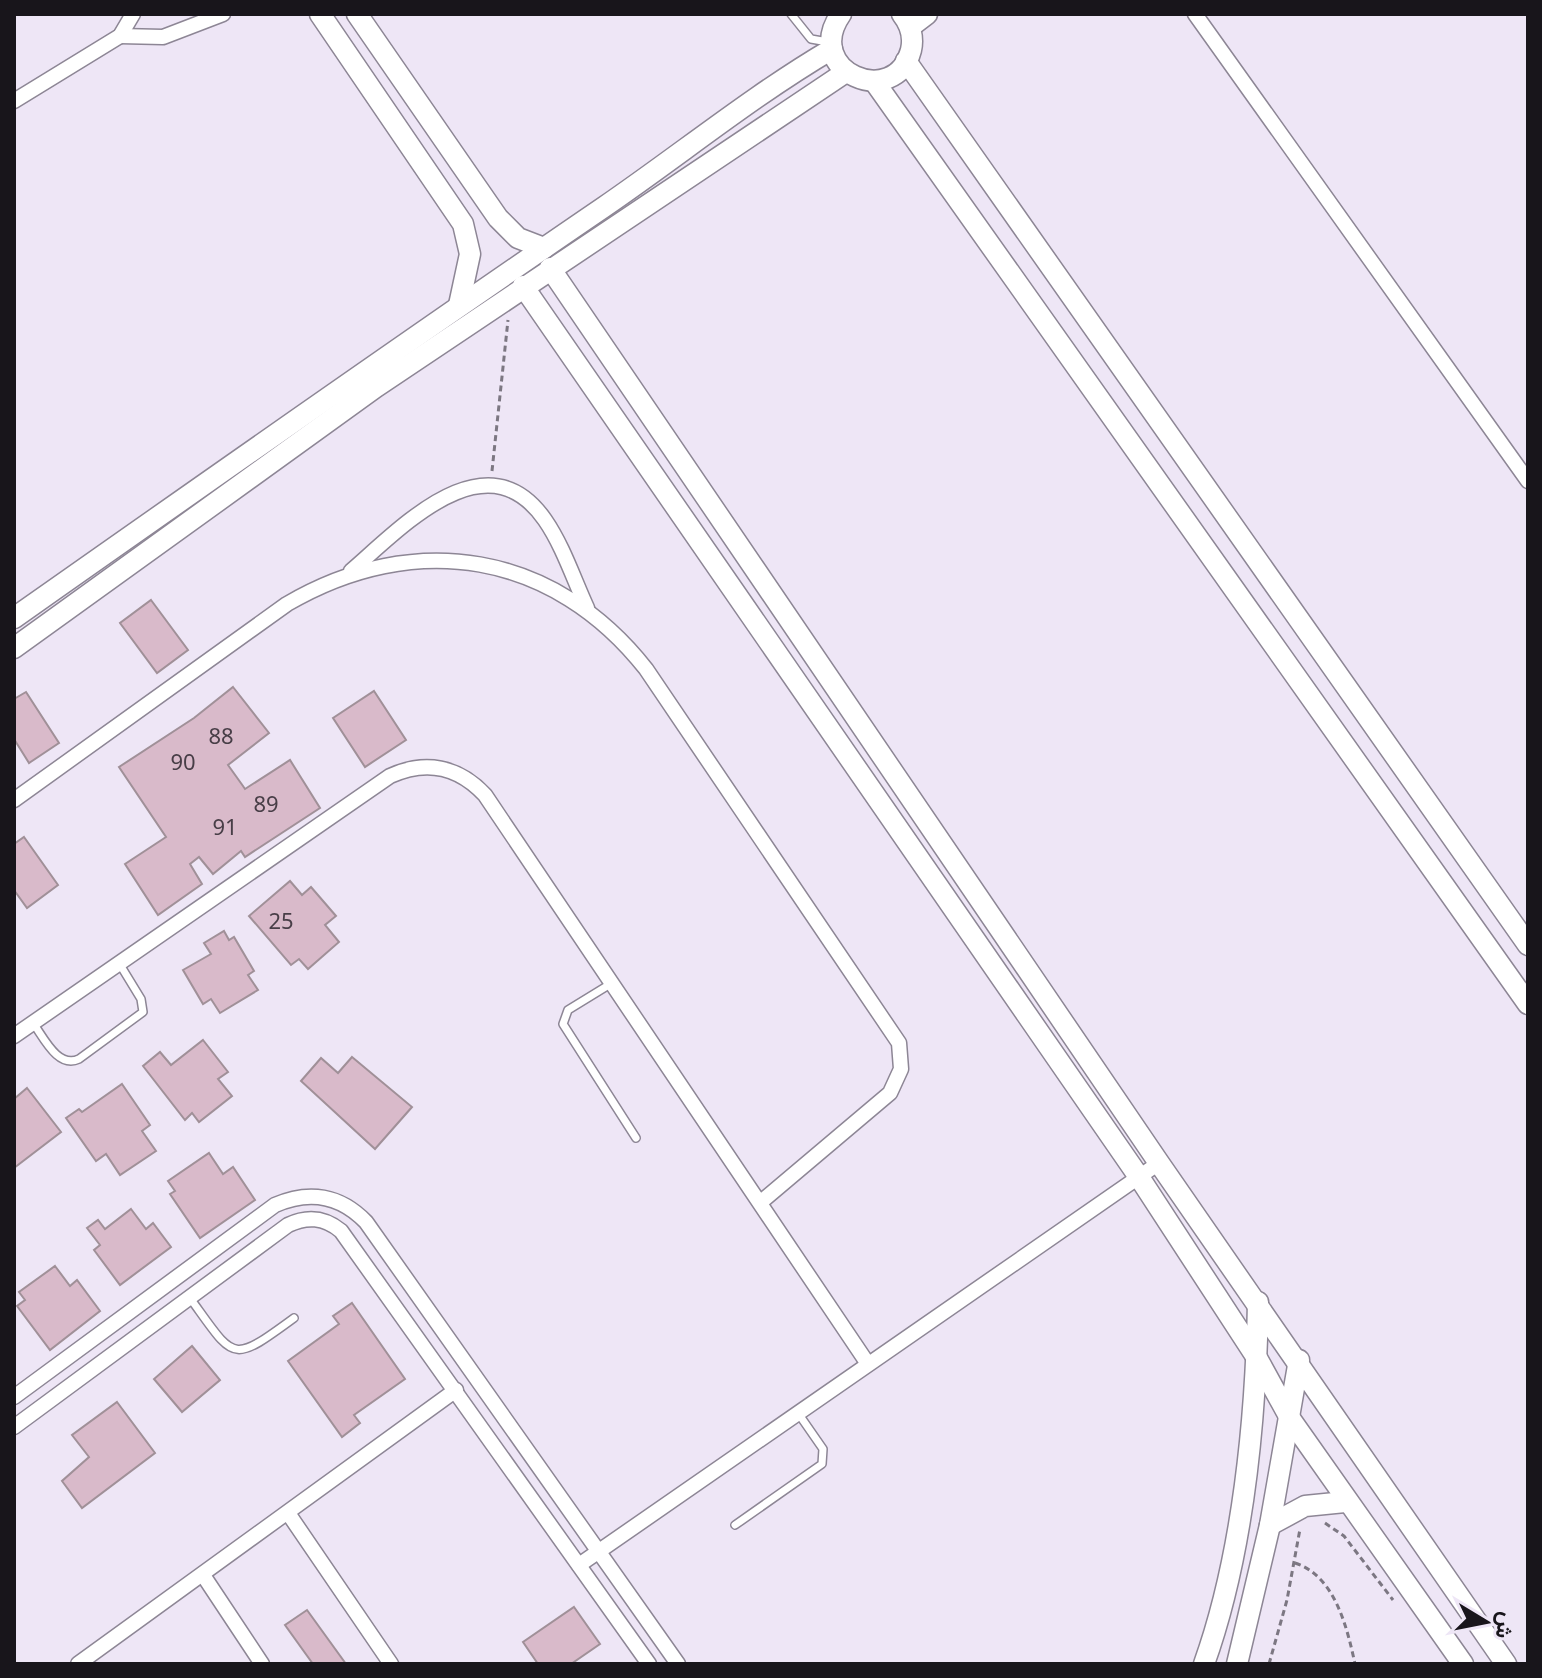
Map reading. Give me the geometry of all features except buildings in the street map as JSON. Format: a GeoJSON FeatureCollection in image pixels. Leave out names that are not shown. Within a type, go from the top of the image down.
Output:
{"type":"FeatureCollection","features":[{"type":"Feature","properties":{"kind":"street"},"geometry":{"type":"LineString","coordinates":[[14,101],[120,36],[133,14]]}},
{"type":"Feature","properties":{"kind":"street"},"geometry":{"type":"LineString","coordinates":[[120,36],[163,37],[223,14]]}},
{"type":"Feature","properties":{"kind":"street"},"geometry":{"type":"LineString","coordinates":[[320,14],[463,224],[470,254],[459,305]]}},
{"type":"Feature","properties":{"kind":"street"},"geometry":{"type":"LineString","coordinates":[[357,14],[489,206],[518,238],[547,258],[1159,1163],[1299,1360],[1506,1664]]}},
{"type":"Feature","properties":{"kind":"street"},"geometry":{"type":"LineString","coordinates":[[846,72],[874,81],[893,75],[906,61],[912,44],[906,20],[927,14]]}},
{"type":"Feature","properties":{"kind":"street"},"geometry":{"type":"LineString","coordinates":[[1195,14],[1528,481]]}},
{"type":"Feature","properties":{"kind":"street"},"geometry":{"type":"LineString","coordinates":[[14,618],[370,379],[517,290],[547,258],[782,78],[833,29],[846,72]]}},
{"type":"Feature","properties":{"kind":"street"},"geometry":{"type":"LineString","coordinates":[[906,61],[1528,945]]}},
{"type":"Feature","properties":{"kind":"street"},"geometry":{"type":"LineString","coordinates":[[14,648],[370,379],[459,305],[697,174],[846,72]]}},
{"type":"Feature","properties":{"kind":"street"},"geometry":{"type":"LineString","coordinates":[[874,81],[1528,1004]]}},
{"type":"Feature","properties":{"kind":"street"},"geometry":{"type":"LineString","coordinates":[[683,153],[697,174]]}},
{"type":"Feature","properties":{"kind":"street"},"geometry":{"type":"LineString","coordinates":[[962,205],[992,185]]}},
{"type":"Feature","properties":{"kind":"street"},"geometry":{"type":"LineString","coordinates":[[463,224],[489,206]]}},
{"type":"Feature","properties":{"kind":"street"},"geometry":{"type":"LineString","coordinates":[[517,290],[1139,1177],[1257,1358],[1291,1420],[1345,1502],[1463,1664]]}},
{"type":"Feature","properties":{"kind":"street"},"geometry":{"type":"LineString","coordinates":[[345,576],[441,497],[465,488],[490,487],[516,495],[538,511],[587,609]]}},
{"type":"Feature","properties":{"kind":"street"},"geometry":{"type":"LineString","coordinates":[[14,800],[287,604],[317,586],[410,561],[463,562],[541,582],[587,609],[627,644],[899,1043],[901,1069],[890,1093],[761,1202]]}},
{"type":"Feature","properties":{"kind":"street"},"geometry":{"type":"LineString","coordinates":[[14,1036],[390,776],[429,766],[466,778],[485,795],[614,982],[868,1364]]}},
{"type":"Feature","properties":{"kind":"street"},"geometry":{"type":"LineString","coordinates":[[1418,848],[1445,828]]}},
{"type":"Feature","properties":{"kind":"street"},"geometry":{"type":"LineString","coordinates":[[579,1565],[1159,1163]]}},
{"type":"Feature","properties":{"kind":"street"},"geometry":{"type":"LineString","coordinates":[[14,1397],[275,1205],[300,1196],[326,1197],[348,1206],[366,1222],[678,1664]]}},
{"type":"Feature","properties":{"kind":"street"},"geometry":{"type":"LineString","coordinates":[[14,1427],[288,1225],[305,1219],[324,1220],[341,1231],[649,1664]]}},
{"type":"Feature","properties":{"kind":"street"},"geometry":{"type":"LineString","coordinates":[[1204,1664],[1216,1630],[1234,1547],[1257,1358],[1258,1302]]}},
{"type":"Feature","properties":{"kind":"street"},"geometry":{"type":"LineString","coordinates":[[1237,1664],[1270,1525],[1291,1420],[1299,1360]]}},
{"type":"Feature","properties":{"kind":"street"},"geometry":{"type":"LineString","coordinates":[[78,1664],[456,1390]]}},
{"type":"Feature","properties":{"kind":"street"},"geometry":{"type":"LineString","coordinates":[[1270,1525],[1305,1506],[1345,1502]]}},
{"type":"Feature","properties":{"kind":"street"},"geometry":{"type":"LineString","coordinates":[[288,1513],[391,1664]]}},
{"type":"Feature","properties":{"kind":"street"},"geometry":{"type":"LineString","coordinates":[[203,1575],[262,1664]]}},
{"type":"Feature","properties":{"kind":"lane"},"geometry":{"type":"LineString","coordinates":[[791,14],[811,39],[833,29]]}},
{"type":"Feature","properties":{"kind":"lane"},"geometry":{"type":"LineString","coordinates":[[32,1022],[61,1059],[70,1063],[134,1021],[143,1012],[143,1005],[118,962]]}},
{"type":"Feature","properties":{"kind":"lane"},"geometry":{"type":"LineString","coordinates":[[614,982],[568,1010],[563,1024],[636,1138]]}},
{"type":"Feature","properties":{"kind":"lane"},"geometry":{"type":"LineString","coordinates":[[190,1298],[226,1347],[238,1351],[251,1350],[294,1318]]}},
{"type":"Feature","properties":{"kind":"lane"},"geometry":{"type":"LineString","coordinates":[[735,1525],[822,1464],[823,1449],[798,1413]]}},
{"type":"Feature","properties":{"kind":"path"},"geometry":{"type":"LineString","coordinates":[[490,487],[517,290]]}},
{"type":"Feature","properties":{"kind":"path"},"geometry":{"type":"LineString","coordinates":[[1318,1522],[1333,1526],[1344,1536],[1397,1606]]}},
{"type":"Feature","properties":{"kind":"path"},"geometry":{"type":"LineString","coordinates":[[1269,1664],[1295,1563],[1300,1529],[1306,1523]]}},
{"type":"Feature","properties":{"kind":"path"},"geometry":{"type":"LineString","coordinates":[[1295,1563],[1316,1573],[1328,1588],[1355,1664]]}}]}
